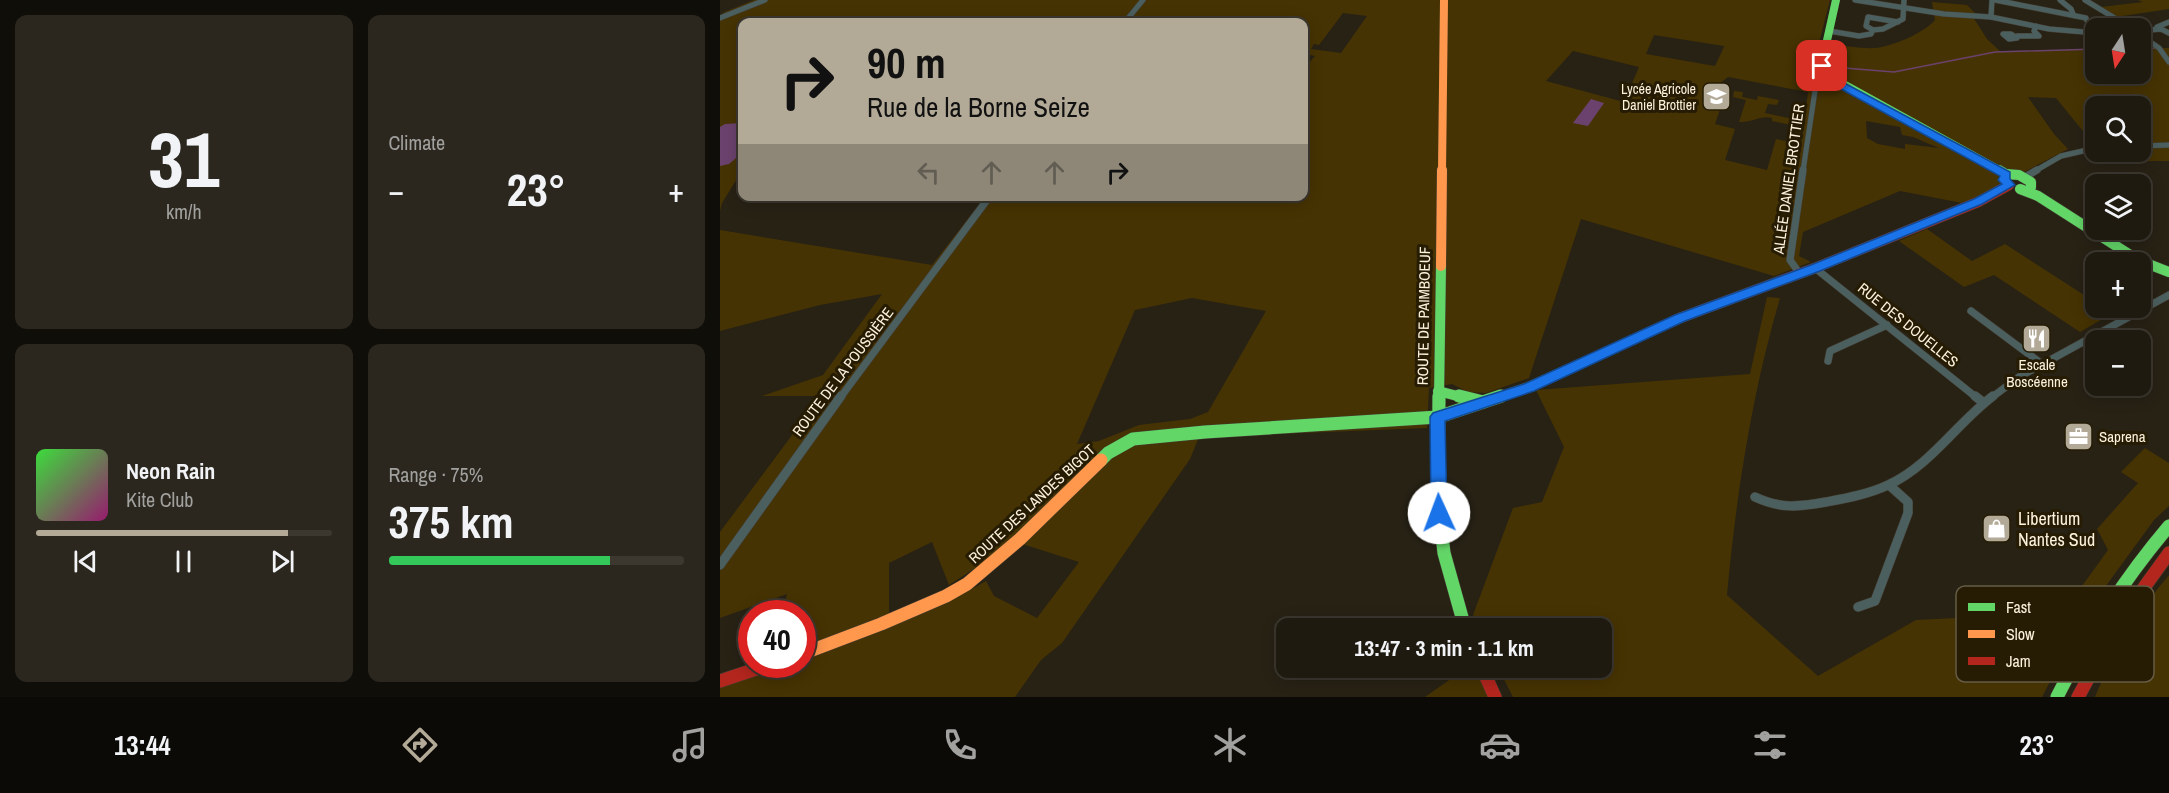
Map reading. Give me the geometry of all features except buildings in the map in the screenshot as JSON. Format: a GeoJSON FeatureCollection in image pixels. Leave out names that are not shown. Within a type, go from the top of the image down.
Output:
{"type":"FeatureCollection","features":[{"type":"Feature","properties":{"kind":"main road","name":"ROUTE DE PAIMBOEUF"},"geometry":{"type":"LineString","coordinates":[[1444,0],[1438,391],[1440,526],[1446,564],[1463,618]]}},
{"type":"Feature","properties":{"kind":"main road"},"geometry":{"type":"LineString","coordinates":[[1836,0],[1822,63],[1829,76],[2085,222]]}},
{"type":"Feature","properties":{"kind":"main road"},"geometry":{"type":"LineString","coordinates":[[2018,182],[2142,262],[2169,271]]}},
{"type":"Feature","properties":{"kind":"main road","name":"ROUTE DES LANDES BIGOT"},"geometry":{"type":"LineString","coordinates":[[816,648],[924,606],[967,584],[1020,539],[1108,453],[1134,439],[1204,432],[1438,417],[1529,387],[1680,318],[1815,268],[1978,202],[2018,182]]}},
{"type":"Feature","properties":{"kind":"main road"},"geometry":{"type":"LineString","coordinates":[[2114,240],[2169,271]]}},
{"type":"Feature","properties":{"kind":"main road"},"geometry":{"type":"LineString","coordinates":[[1438,391],[1486,402]]}},
{"type":"Feature","properties":{"kind":"main road"},"geometry":{"type":"LineString","coordinates":[[2120,586],[2141,557],[2169,526]]}},
{"type":"Feature","properties":{"kind":"main road"},"geometry":{"type":"LineString","coordinates":[[2142,586],[2169,552]]}},
{"type":"Feature","properties":{"kind":"main road"},"geometry":{"type":"LineString","coordinates":[[720,681],[738,675]]}},
{"type":"Feature","properties":{"kind":"main road"},"geometry":{"type":"LineString","coordinates":[[1486,678],[1495,697]]}},
{"type":"Feature","properties":{"kind":"main road"},"geometry":{"type":"LineString","coordinates":[[2057,697],[2064,682]]}},
{"type":"Feature","properties":{"kind":"main road"},"geometry":{"type":"LineString","coordinates":[[2078,697],[2086,682]]}},
{"type":"Feature","properties":{"kind":"street"},"geometry":{"type":"LineString","coordinates":[[720,18],[765,0]]}},
{"type":"Feature","properties":{"kind":"street"},"geometry":{"type":"LineString","coordinates":[[1128,18],[1143,0]]}},
{"type":"Feature","properties":{"kind":"street"},"geometry":{"type":"LineString","coordinates":[[1856,0],[2085,32]]}},
{"type":"Feature","properties":{"kind":"street"},"geometry":{"type":"LineString","coordinates":[[1898,22],[1868,17],[1866,26],[1873,30],[1883,29],[1898,22],[1903,19],[1904,0]]}},
{"type":"Feature","properties":{"kind":"street"},"geometry":{"type":"LineString","coordinates":[[1991,17],[1994,0],[2035,8],[2035,12],[2042,13],[2043,9],[2073,14],[2085,19]]}},
{"type":"Feature","properties":{"kind":"street"},"geometry":{"type":"LineString","coordinates":[[2060,0],[2071,9],[2073,14]]}},
{"type":"Feature","properties":{"kind":"street"},"geometry":{"type":"LineString","coordinates":[[2085,0],[2115,18]]}},
{"type":"Feature","properties":{"kind":"street"},"geometry":{"type":"LineString","coordinates":[[2169,22],[2157,27],[2169,33]]}},
{"type":"Feature","properties":{"kind":"street"},"geometry":{"type":"LineString","coordinates":[[2017,36],[2039,36],[2034,31],[2036,26]]}},
{"type":"Feature","properties":{"kind":"street"},"geometry":{"type":"LineString","coordinates":[[2151,31],[2161,29]]}},
{"type":"Feature","properties":{"kind":"street"},"geometry":{"type":"LineString","coordinates":[[1829,31],[1859,36],[1871,34],[1873,30]]}},
{"type":"Feature","properties":{"kind":"street"},"geometry":{"type":"LineString","coordinates":[[2151,42],[2169,62]]}},
{"type":"Feature","properties":{"kind":"street","name":"ALLÉE DANIEL BROTTIER"},"geometry":{"type":"LineString","coordinates":[[1800,274],[1790,260],[1816,84]]}},
{"type":"Feature","properties":{"kind":"street"},"geometry":{"type":"LineString","coordinates":[[2151,146],[2169,145]]}},
{"type":"Feature","properties":{"kind":"street"},"geometry":{"type":"LineString","coordinates":[[2018,182],[2061,156],[2085,151]]}},
{"type":"Feature","properties":{"kind":"street","name":"ROUTE DE LA POUSSIÈRE"},"geometry":{"type":"LineString","coordinates":[[720,565],[796,457],[986,201]]}},
{"type":"Feature","properties":{"kind":"street","name":"RUE DES DOUELLES"},"geometry":{"type":"LineString","coordinates":[[1815,268],[1983,403]]}},
{"type":"Feature","properties":{"kind":"street"},"geometry":{"type":"LineString","coordinates":[[1755,497],[1774,506],[1802,506],[1847,498],[1889,484],[1921,463],[1983,403],[2019,377],[2169,295]]}},
{"type":"Feature","properties":{"kind":"street"},"geometry":{"type":"LineString","coordinates":[[1971,311],[2042,364]]}},
{"type":"Feature","properties":{"kind":"street"},"geometry":{"type":"LineString","coordinates":[[1828,361],[1830,351],[1887,325]]}},
{"type":"Feature","properties":{"kind":"street"},"geometry":{"type":"LineString","coordinates":[[1858,607],[1875,601],[1908,513],[1908,502],[1889,484]]}},
{"type":"Feature","properties":{"kind":"shaded area"},"geometry":{"type":"Polygon","coordinates":[[[754,0],[1830,0],[1819,43],[1876,48],[1899,42],[1930,25],[1935,20],[1932,2],[1967,5],[1976,14],[1971,14],[1987,39],[2001,52],[2085,49],[2085,84],[2151,84],[2151,48],[2169,48],[2169,161],[2151,161],[2151,96],[2085,96],[2085,134],[2056,98],[2028,97],[2054,134],[2068,149],[2024,172],[2007,171],[1998,177],[2001,183],[1984,196],[1962,203],[1900,191],[1803,232],[1799,256],[1811,262],[1774,276],[1581,219],[1529,378],[1486,393],[1468,392],[1452,384],[1429,388],[1427,428],[1199,437],[1190,459],[1062,643],[1041,660],[1015,697],[720,697],[720,685],[746,678],[816,678],[816,600],[785,600],[787,594],[770,600],[738,600],[738,612],[720,618],[720,532],[821,396],[762,396],[823,375],[882,294],[820,305],[720,331],[720,230],[932,265],[982,201],[1308,201],[1308,64],[1315,56],[1308,55],[1308,18],[738,18],[738,177],[722,203],[720,211],[720,19],[729,15],[722,13],[754,0]],[[1343,13],[1319,45],[1314,44],[1311,49],[1341,53],[1367,16],[1343,13]],[[1654,35],[1646,54],[1715,66],[1724,46],[1654,35]],[[1573,51],[1546,81],[1624,102],[1639,67],[1573,51]],[[1728,77],[1719,84],[1716,93],[1725,95],[1715,124],[1735,129],[1725,160],[1767,170],[1776,139],[1801,144],[1808,92],[1728,77]],[[1866,121],[1867,138],[1878,144],[1905,149],[1905,144],[1939,148],[1902,135],[1900,127],[1866,121]],[[1192,298],[1135,310],[1077,444],[1099,441],[1139,425],[1190,419],[1208,412],[1266,311],[1192,298]],[[1010,540],[980,565],[949,585],[932,542],[889,563],[889,627],[947,603],[986,581],[994,596],[1037,618],[1079,562],[1010,540]]]}},
{"type":"Feature","properties":{"kind":"shaded area"},"geometry":{"type":"Polygon","coordinates":[[[2138,0],[2169,0],[2169,9],[2116,17],[2101,7],[2143,2],[2138,0]]]}},
{"type":"Feature","properties":{"kind":"shaded area"},"geometry":{"type":"Polygon","coordinates":[[[1734,91],[1743,92],[1742,97],[1757,100],[1758,96],[1779,100],[1777,105],[1768,104],[1765,113],[1802,121],[1800,136],[1794,135],[1796,126],[1772,121],[1772,118],[1739,122],[1746,100],[1733,97],[1734,91]]]}},
{"type":"Feature","properties":{"kind":"shaded area"},"geometry":{"type":"Polygon","coordinates":[[[1591,99],[1604,103],[1588,126],[1573,123],[1591,99]]]}},
{"type":"Feature","properties":{"kind":"shaded area"},"geometry":{"type":"Polygon","coordinates":[[[738,123],[738,156],[729,164],[720,166],[720,127],[725,124],[738,123]]]}},
{"type":"Feature","properties":{"kind":"shaded area"},"geometry":{"type":"Polygon","coordinates":[[[1927,229],[1972,261],[2005,244],[2085,296],[2085,318],[2104,318],[2080,332],[1994,275],[1964,287],[1899,241],[1927,229]]]}},
{"type":"Feature","properties":{"kind":"shaded area"},"geometry":{"type":"Polygon","coordinates":[[[1767,297],[1780,298],[1761,371],[1746,445],[1727,595],[1818,676],[1916,620],[1956,618],[1956,682],[2050,682],[2042,697],[1513,697],[1503,678],[1612,678],[1612,618],[1474,618],[1473,615],[1513,508],[1542,502],[1564,447],[1536,390],[1750,374],[1767,297]]]}},
{"type":"Feature","properties":{"kind":"shaded area"},"geometry":{"type":"Polygon","coordinates":[[[2145,448],[2169,463],[2169,506],[2154,520],[2106,586],[2082,586],[2108,550],[2097,529],[2138,483],[2121,472],[2145,448]]]}},
{"type":"Feature","properties":{"kind":"shaded area"},"geometry":{"type":"Polygon","coordinates":[[[2169,575],[2169,697],[2095,697],[2102,682],[2154,682],[2154,594],[2169,575]]]}},
{"type":"Feature","properties":{"kind":"shaded area"},"geometry":{"type":"Polygon","coordinates":[[[1452,678],[1481,678],[1491,697],[1425,697],[1452,678]]]}},
{"type":"Feature","properties":{"kind":"waterway"},"geometry":{"type":"LineString","coordinates":[[2151,48],[2156,48]]}},
{"type":"Feature","properties":{"kind":"waterway"},"geometry":{"type":"LineString","coordinates":[[1832,67],[1894,72],[1995,52],[2085,49]]}},
{"type":"Feature","properties":{"kind":"traffic: fast"},"geometry":{"type":"LineString","coordinates":[[1836,0],[1822,63],[1829,76],[2006,174]]}},
{"type":"Feature","properties":{"kind":"traffic: fast"},"geometry":{"type":"LineString","coordinates":[[2006,174],[2019,175],[2031,182],[2031,187]]}},
{"type":"Feature","properties":{"kind":"traffic: fast"},"geometry":{"type":"LineString","coordinates":[[2020,189],[2038,196],[2138,260],[2169,272]]}},
{"type":"Feature","properties":{"kind":"traffic: fast"},"geometry":{"type":"LineString","coordinates":[[1441,266],[1438,500],[1444,553],[1462,618]]}},
{"type":"Feature","properties":{"kind":"traffic: fast"},"geometry":{"type":"LineString","coordinates":[[1101,460],[1108,453],[1133,439],[1205,432],[1438,417],[1529,387],[1593,358]]}},
{"type":"Feature","properties":{"kind":"traffic: fast"},"geometry":{"type":"LineString","coordinates":[[1438,391],[1483,402]]}},
{"type":"Feature","properties":{"kind":"traffic: fast"},"geometry":{"type":"LineString","coordinates":[[2121,586],[2169,526]]}},
{"type":"Feature","properties":{"kind":"traffic: fast"},"geometry":{"type":"LineString","coordinates":[[2057,697],[2065,682]]}},
{"type":"Feature","properties":{"kind":"traffic: slow"},"geometry":{"type":"LineString","coordinates":[[1441,266],[1444,0]]}},
{"type":"Feature","properties":{"kind":"traffic: slow"},"geometry":{"type":"LineString","coordinates":[[816,649],[881,624],[946,596],[967,584],[1020,539],[1101,460]]}},
{"type":"Feature","properties":{"kind":"traffic: jam"},"geometry":{"type":"LineString","coordinates":[[1593,358],[1680,318],[1815,268],[1978,202],[2009,185]]}},
{"type":"Feature","properties":{"kind":"traffic: jam"},"geometry":{"type":"LineString","coordinates":[[2145,586],[2169,553]]}},
{"type":"Feature","properties":{"kind":"traffic: jam"},"geometry":{"type":"LineString","coordinates":[[720,681],[738,675]]}},
{"type":"Feature","properties":{"kind":"traffic: jam"},"geometry":{"type":"LineString","coordinates":[[1486,678],[1495,697]]}},
{"type":"Feature","properties":{"kind":"traffic: jam"},"geometry":{"type":"LineString","coordinates":[[2078,697],[2086,682]]}},
{"type":"Feature","properties":{"kind":"place","name":"Lycée Agricole Daniel Brottier"},"geometry":{"type":"Point","coordinates":[1717,97]}},
{"type":"Feature","properties":{"kind":"place","name":"Escale Boscéenne"},"geometry":{"type":"Point","coordinates":[2037,338]}},
{"type":"Feature","properties":{"kind":"place","name":"Saprena"},"geometry":{"type":"Point","coordinates":[2078,437]}},
{"type":"Feature","properties":{"kind":"place","name":"Libertium Nantes Sud"},"geometry":{"type":"Point","coordinates":[1997,529]}},
{"type":"Feature","properties":{"kind":"route"},"geometry":{"type":"LineString","coordinates":[[1439,513],[1437,500],[1438,417],[1529,387],[1680,318],[1815,268],[1978,202],[2009,185],[2003,178],[2006,174],[1844,87],[1829,76],[1822,66]]}}]}
